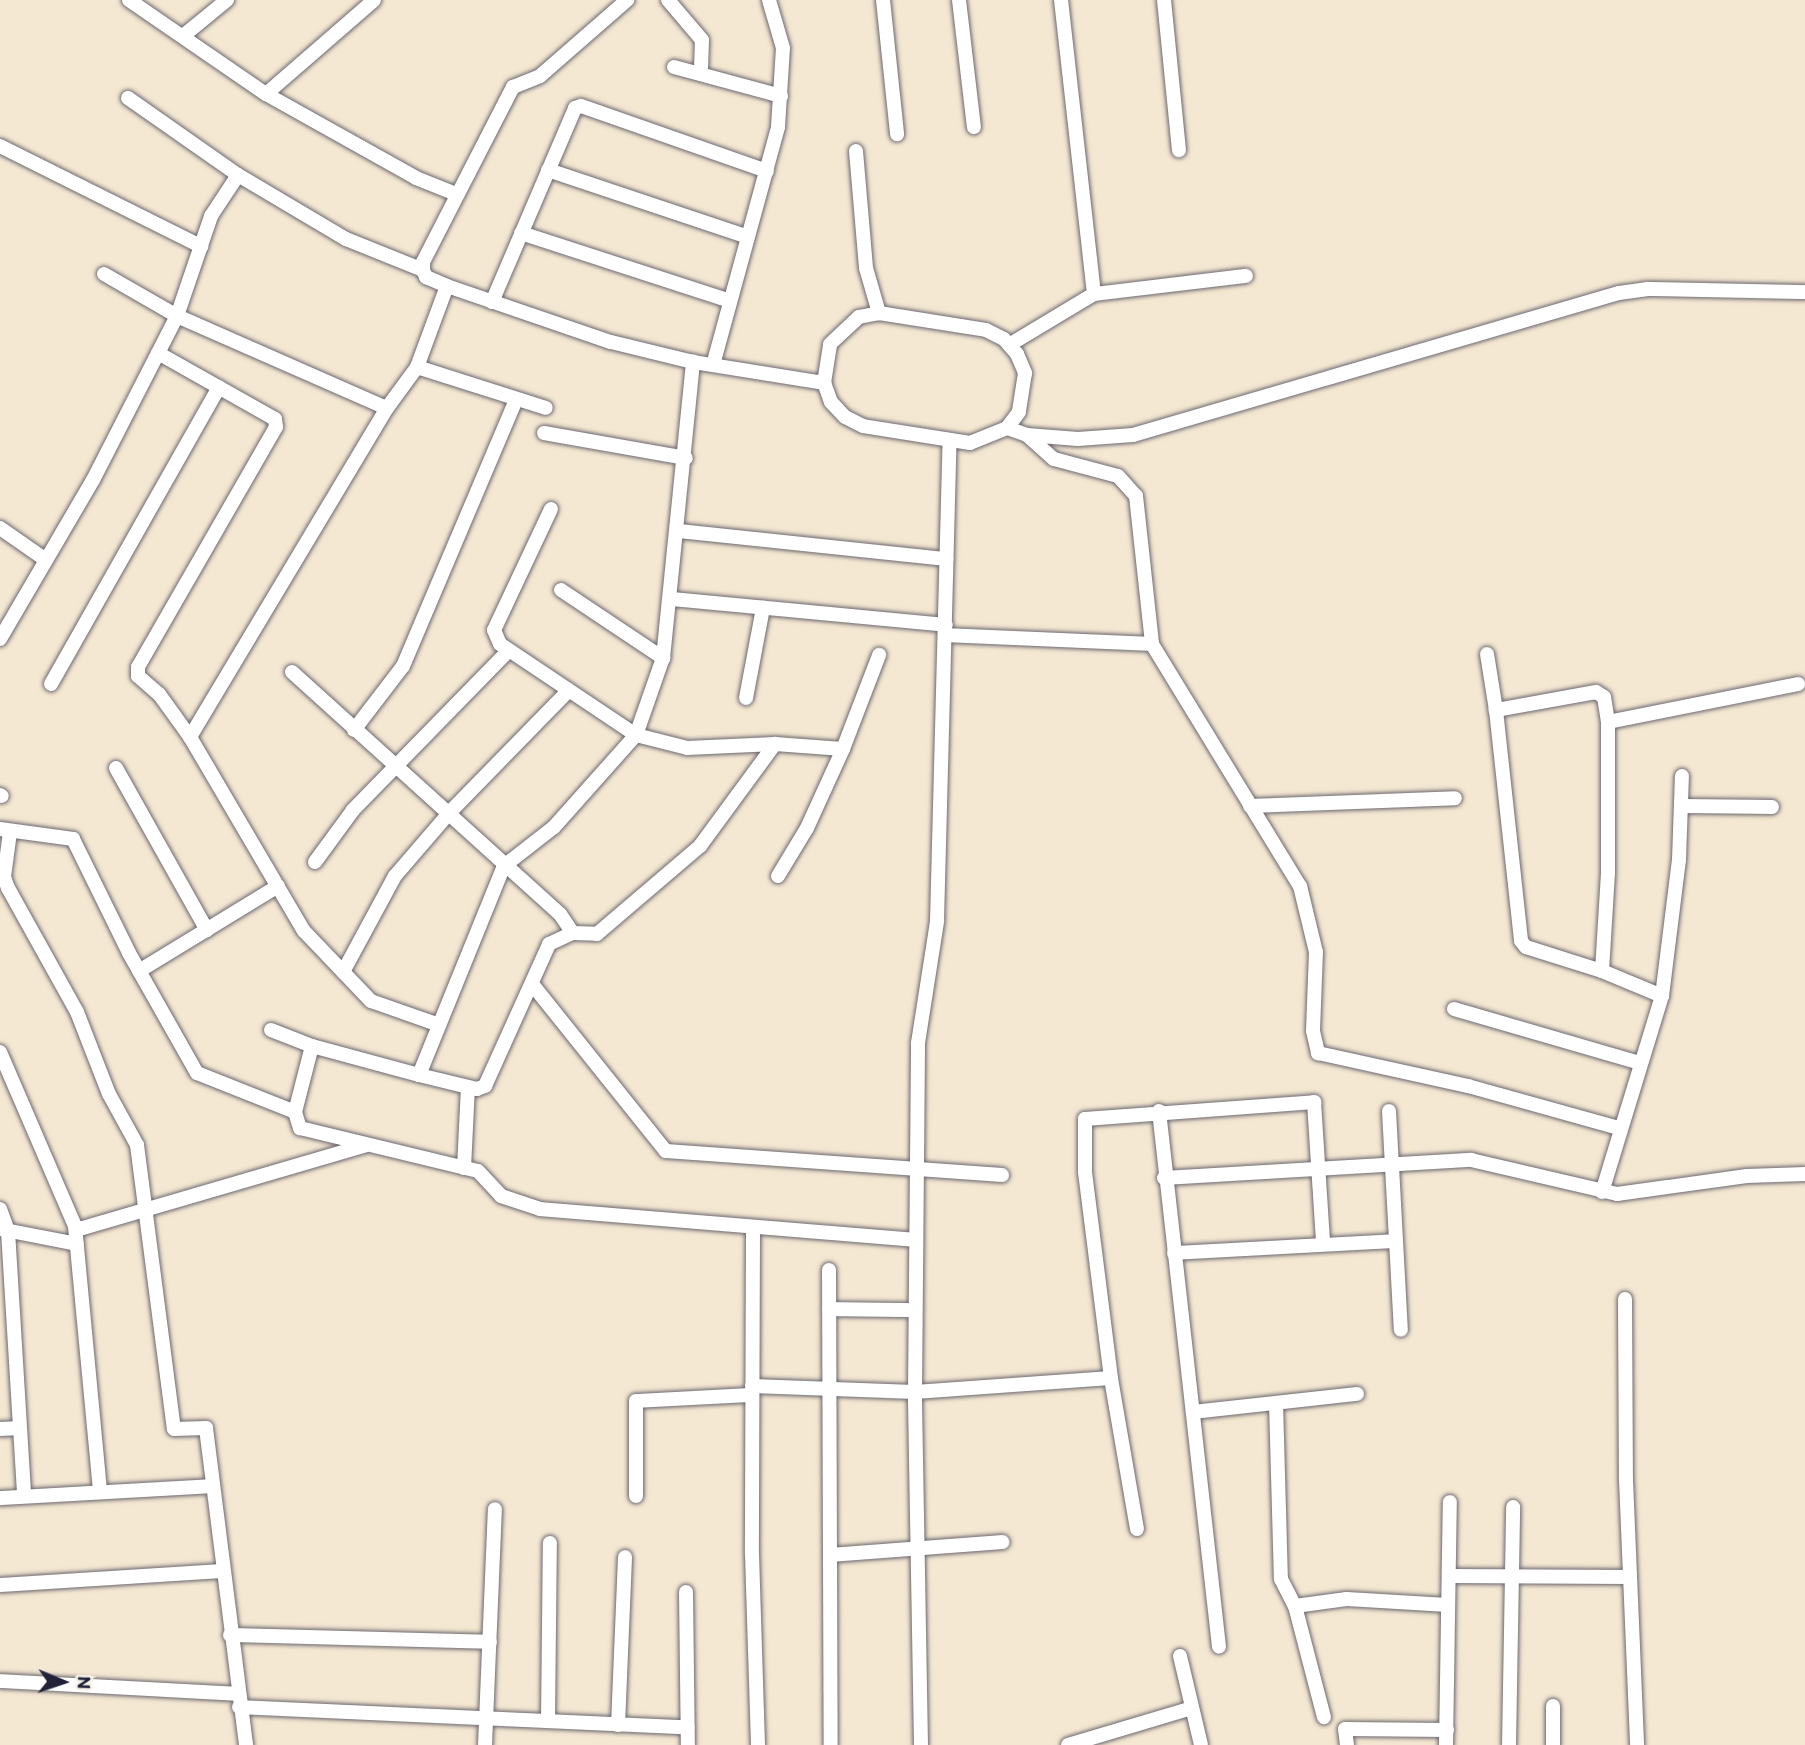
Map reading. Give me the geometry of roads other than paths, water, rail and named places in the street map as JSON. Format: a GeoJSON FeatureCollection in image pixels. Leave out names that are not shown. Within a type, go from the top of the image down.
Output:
{"type":"FeatureCollection","features":[{"type":"Feature","properties":{"kind":"street"},"geometry":{"type":"LineString","coordinates":[[129,0],[266,94],[416,178],[456,194]]}},
{"type":"Feature","properties":{"kind":"street"},"geometry":{"type":"LineString","coordinates":[[202,0],[211,13]]}},
{"type":"Feature","properties":{"kind":"street"},"geometry":{"type":"LineString","coordinates":[[183,36],[227,0]]}},
{"type":"Feature","properties":{"kind":"street"},"geometry":{"type":"LineString","coordinates":[[266,94],[374,0]]}},
{"type":"Feature","properties":{"kind":"street"},"geometry":{"type":"LineString","coordinates":[[423,270],[456,194],[513,87],[540,76],[627,0]]}},
{"type":"Feature","properties":{"kind":"street"},"geometry":{"type":"LineString","coordinates":[[668,0],[702,40],[701,75]]}},
{"type":"Feature","properties":{"kind":"street"},"geometry":{"type":"LineString","coordinates":[[713,365],[745,236],[767,172],[781,96],[783,48],[769,0]]}},
{"type":"Feature","properties":{"kind":"street"},"geometry":{"type":"LineString","coordinates":[[883,0],[897,134]]}},
{"type":"Feature","properties":{"kind":"street"},"geometry":{"type":"LineString","coordinates":[[959,0],[974,127]]}},
{"type":"Feature","properties":{"kind":"street"},"geometry":{"type":"LineString","coordinates":[[1061,0],[1094,294]]}},
{"type":"Feature","properties":{"kind":"street"},"geometry":{"type":"LineString","coordinates":[[1164,0],[1179,150]]}},
{"type":"Feature","properties":{"kind":"street"},"geometry":{"type":"LineString","coordinates":[[674,67],[781,96]]}},
{"type":"Feature","properties":{"kind":"street"},"geometry":{"type":"LineString","coordinates":[[128,99],[238,175],[346,239],[423,270],[426,277],[447,286],[611,342],[693,362],[824,383]]}},
{"type":"Feature","properties":{"kind":"street"},"geometry":{"type":"LineString","coordinates":[[492,302],[575,108],[581,106],[767,172]]}},
{"type":"Feature","properties":{"kind":"street"},"geometry":{"type":"LineString","coordinates":[[0,146],[201,246]]}},
{"type":"Feature","properties":{"kind":"street"},"geometry":{"type":"LineString","coordinates":[[856,150],[866,268],[879,313]]}},
{"type":"Feature","properties":{"kind":"street"},"geometry":{"type":"LineString","coordinates":[[548,170],[745,236]]}},
{"type":"Feature","properties":{"kind":"street"},"geometry":{"type":"LineString","coordinates":[[1,637],[47,560],[177,316],[211,216],[238,175]]}},
{"type":"Feature","properties":{"kind":"street"},"geometry":{"type":"LineString","coordinates":[[521,233],[730,301]]}},
{"type":"Feature","properties":{"kind":"street"},"geometry":{"type":"LineString","coordinates":[[104,274],[177,316],[387,408]]}},
{"type":"Feature","properties":{"kind":"street"},"geometry":{"type":"LineString","coordinates":[[1009,345],[1094,294],[1246,276]]}},
{"type":"Feature","properties":{"kind":"street"},"geometry":{"type":"LineString","coordinates":[[190,737],[387,408],[417,366],[447,286]]}},
{"type":"Feature","properties":{"kind":"street"},"geometry":{"type":"LineString","coordinates":[[1007,428],[1027,435],[1078,439],[1133,435],[1619,293],[1648,289],[1805,292]]}},
{"type":"Feature","properties":{"kind":"street"},"geometry":{"type":"LineString","coordinates":[[879,313],[986,330],[1009,345],[1025,373],[1025,393],[1019,412],[1007,428],[970,443],[863,426],[845,417],[831,402],[824,383],[824,363],[836,336],[859,317],[879,313]]}},
{"type":"Feature","properties":{"kind":"street"},"geometry":{"type":"LineString","coordinates":[[158,353],[275,419],[276,427],[138,667],[138,676],[159,694],[190,737],[304,931],[380,1007],[439,1025]]}},
{"type":"Feature","properties":{"kind":"street"},"geometry":{"type":"LineString","coordinates":[[419,1075],[504,866],[554,827],[636,735],[663,658],[679,531],[693,362]]}},
{"type":"Feature","properties":{"kind":"street"},"geometry":{"type":"LineString","coordinates":[[417,366],[546,408]]}},
{"type":"Feature","properties":{"kind":"street"},"geometry":{"type":"LineString","coordinates":[[51,684],[219,387]]}},
{"type":"Feature","properties":{"kind":"street"},"geometry":{"type":"LineString","coordinates":[[354,730],[403,666],[516,400]]}},
{"type":"Feature","properties":{"kind":"street"},"geometry":{"type":"LineString","coordinates":[[544,433],[686,458]]}},
{"type":"Feature","properties":{"kind":"street"},"geometry":{"type":"LineString","coordinates":[[1027,435],[1054,458],[1118,476],[1136,496],[1152,644],[1300,886],[1316,951],[1313,1031],[1318,1053],[1468,1086],[1618,1128]]}},
{"type":"Feature","properties":{"kind":"street"},"geometry":{"type":"LineString","coordinates":[[921,1745],[916,1549],[915,1169],[921,999],[937,921],[950,440]]}},
{"type":"Feature","properties":{"kind":"street"},"geometry":{"type":"LineString","coordinates":[[551,509],[494,630],[494,638],[636,735],[687,748],[775,744],[844,749]]}},
{"type":"Feature","properties":{"kind":"street"},"geometry":{"type":"LineString","coordinates":[[0,528],[47,560]]}},
{"type":"Feature","properties":{"kind":"street"},"geometry":{"type":"LineString","coordinates":[[679,531],[947,559]]}},
{"type":"Feature","properties":{"kind":"street"},"geometry":{"type":"LineString","coordinates":[[561,590],[663,658]]}},
{"type":"Feature","properties":{"kind":"street"},"geometry":{"type":"LineString","coordinates":[[672,599],[945,630],[1152,644]]}},
{"type":"Feature","properties":{"kind":"street"},"geometry":{"type":"LineString","coordinates":[[746,698],[763,608]]}},
{"type":"Feature","properties":{"kind":"street"},"geometry":{"type":"LineString","coordinates":[[315,862],[353,810],[509,650]]}},
{"type":"Feature","properties":{"kind":"street"},"geometry":{"type":"LineString","coordinates":[[778,876],[807,828],[844,749],[879,654]]}},
{"type":"Feature","properties":{"kind":"street"},"geometry":{"type":"LineString","coordinates":[[1487,654],[1496,710],[1521,941],[1526,947],[1602,971],[1662,996]]}},
{"type":"Feature","properties":{"kind":"street"},"geometry":{"type":"LineString","coordinates":[[292,672],[560,914],[573,933]]}},
{"type":"Feature","properties":{"kind":"street"},"geometry":{"type":"LineString","coordinates":[[1608,722],[1798,684]]}},
{"type":"Feature","properties":{"kind":"street"},"geometry":{"type":"LineString","coordinates":[[343,972],[395,876],[450,812],[569,691]]}},
{"type":"Feature","properties":{"kind":"street"},"geometry":{"type":"LineString","coordinates":[[1496,710],[1596,692],[1604,697],[1608,722],[1608,873],[1602,971]]}},
{"type":"Feature","properties":{"kind":"street"},"geometry":{"type":"LineString","coordinates":[[271,1030],[312,1046],[477,1089],[490,1079],[549,944],[573,933],[597,934],[700,846],[775,744]]}},
{"type":"Feature","properties":{"kind":"street"},"geometry":{"type":"LineString","coordinates":[[116,768],[207,930]]}},
{"type":"Feature","properties":{"kind":"street"},"geometry":{"type":"LineString","coordinates":[[1602,1192],[1618,1128],[1662,996],[1679,860],[1682,776]]}},
{"type":"Feature","properties":{"kind":"street"},"geometry":{"type":"LineString","coordinates":[[1250,806],[1455,798]]}},
{"type":"Feature","properties":{"kind":"street"},"geometry":{"type":"LineString","coordinates":[[1681,806],[1772,807]]}},
{"type":"Feature","properties":{"kind":"street"},"geometry":{"type":"LineString","coordinates":[[246,1745],[238,1701],[206,1428],[174,1429],[147,1210],[136,1145],[109,1094],[77,1012],[8,888],[4,877],[5,830],[73,839],[139,971],[197,1073],[295,1112]]}},
{"type":"Feature","properties":{"kind":"street"},"geometry":{"type":"LineString","coordinates":[[139,971],[278,886]]}},
{"type":"Feature","properties":{"kind":"street"},"geometry":{"type":"LineString","coordinates":[[532,984],[666,1151],[1002,1175]]}},
{"type":"Feature","properties":{"kind":"street"},"geometry":{"type":"LineString","coordinates":[[1454,1009],[1640,1062]]}},
{"type":"Feature","properties":{"kind":"street"},"geometry":{"type":"LineString","coordinates":[[312,1046],[295,1112],[300,1128],[464,1168],[485,1176],[501,1196],[551,1212],[916,1240]]}},
{"type":"Feature","properties":{"kind":"street"},"geometry":{"type":"LineString","coordinates":[[0,1052],[77,1237],[100,1492]]}},
{"type":"Feature","properties":{"kind":"street"},"geometry":{"type":"LineString","coordinates":[[464,1168],[468,1087]]}},
{"type":"Feature","properties":{"kind":"street"},"geometry":{"type":"LineString","coordinates":[[1137,1530],[1111,1378],[1082,1128],[1085,1119],[1160,1111],[1314,1102],[1323,1241]]}},
{"type":"Feature","properties":{"kind":"street"},"geometry":{"type":"LineString","coordinates":[[1160,1111],[1164,1178],[1219,1647]]}},
{"type":"Feature","properties":{"kind":"street"},"geometry":{"type":"LineString","coordinates":[[1389,1111],[1401,1330]]}},
{"type":"Feature","properties":{"kind":"street"},"geometry":{"type":"LineString","coordinates":[[4,1230],[77,1237],[147,1210],[368,1144]]}},
{"type":"Feature","properties":{"kind":"street"},"geometry":{"type":"LineString","coordinates":[[1164,1178],[1471,1160],[1617,1194],[1747,1176],[1805,1174]]}},
{"type":"Feature","properties":{"kind":"street"},"geometry":{"type":"LineString","coordinates":[[0,1209],[4,1230],[24,1496]]}},
{"type":"Feature","properties":{"kind":"street"},"geometry":{"type":"LineString","coordinates":[[753,1229],[752,1390],[758,1745]]}},
{"type":"Feature","properties":{"kind":"street"},"geometry":{"type":"LineString","coordinates":[[1174,1253],[1323,1241],[1396,1241]]}},
{"type":"Feature","properties":{"kind":"street"},"geometry":{"type":"LineString","coordinates":[[829,1270],[831,1745]]}},
{"type":"Feature","properties":{"kind":"street"},"geometry":{"type":"LineString","coordinates":[[1625,1298],[1629,1577],[1637,1745]]}},
{"type":"Feature","properties":{"kind":"street"},"geometry":{"type":"LineString","coordinates":[[829,1309],[915,1310]]}},
{"type":"Feature","properties":{"kind":"street"},"geometry":{"type":"LineString","coordinates":[[636,1496],[636,1401],[752,1390],[915,1392],[1111,1378]]}},
{"type":"Feature","properties":{"kind":"street"},"geometry":{"type":"LineString","coordinates":[[1193,1412],[1357,1394]]}},
{"type":"Feature","properties":{"kind":"street"},"geometry":{"type":"LineString","coordinates":[[1276,1403],[1281,1579],[1295,1606],[1324,1717]]}},
{"type":"Feature","properties":{"kind":"street"},"geometry":{"type":"LineString","coordinates":[[0,1429],[20,1428]]}},
{"type":"Feature","properties":{"kind":"street"},"geometry":{"type":"LineString","coordinates":[[0,1498],[212,1486]]}},
{"type":"Feature","properties":{"kind":"street"},"geometry":{"type":"LineString","coordinates":[[1347,1745],[1345,1729],[1446,1738],[1450,1502]]}},
{"type":"Feature","properties":{"kind":"street"},"geometry":{"type":"LineString","coordinates":[[1509,1745],[1513,1507]]}},
{"type":"Feature","properties":{"kind":"street"},"geometry":{"type":"LineString","coordinates":[[485,1745],[495,1509]]}},
{"type":"Feature","properties":{"kind":"street"},"geometry":{"type":"LineString","coordinates":[[830,1555],[1003,1542]]}},
{"type":"Feature","properties":{"kind":"street"},"geometry":{"type":"LineString","coordinates":[[548,1721],[550,1543]]}},
{"type":"Feature","properties":{"kind":"street"},"geometry":{"type":"LineString","coordinates":[[618,1725],[625,1557]]}},
{"type":"Feature","properties":{"kind":"street"},"geometry":{"type":"LineString","coordinates":[[0,1585],[223,1572]]}},
{"type":"Feature","properties":{"kind":"street"},"geometry":{"type":"LineString","coordinates":[[1449,1576],[1629,1577]]}},
{"type":"Feature","properties":{"kind":"street"},"geometry":{"type":"LineString","coordinates":[[686,1592],[688,1745]]}},
{"type":"Feature","properties":{"kind":"street"},"geometry":{"type":"LineString","coordinates":[[1295,1606],[1347,1599],[1448,1605]]}},
{"type":"Feature","properties":{"kind":"street"},"geometry":{"type":"LineString","coordinates":[[230,1635],[490,1642]]}},
{"type":"Feature","properties":{"kind":"street"},"geometry":{"type":"LineString","coordinates":[[1180,1656],[1201,1745]]}},
{"type":"Feature","properties":{"kind":"street"},"geometry":{"type":"LineString","coordinates":[[0,1681],[486,1719],[688,1727]]}},
{"type":"Feature","properties":{"kind":"street"},"geometry":{"type":"LineString","coordinates":[[1553,1706],[1553,1745]]}},
{"type":"Feature","properties":{"kind":"street"},"geometry":{"type":"LineString","coordinates":[[1068,1745],[1192,1708]]}}]}
